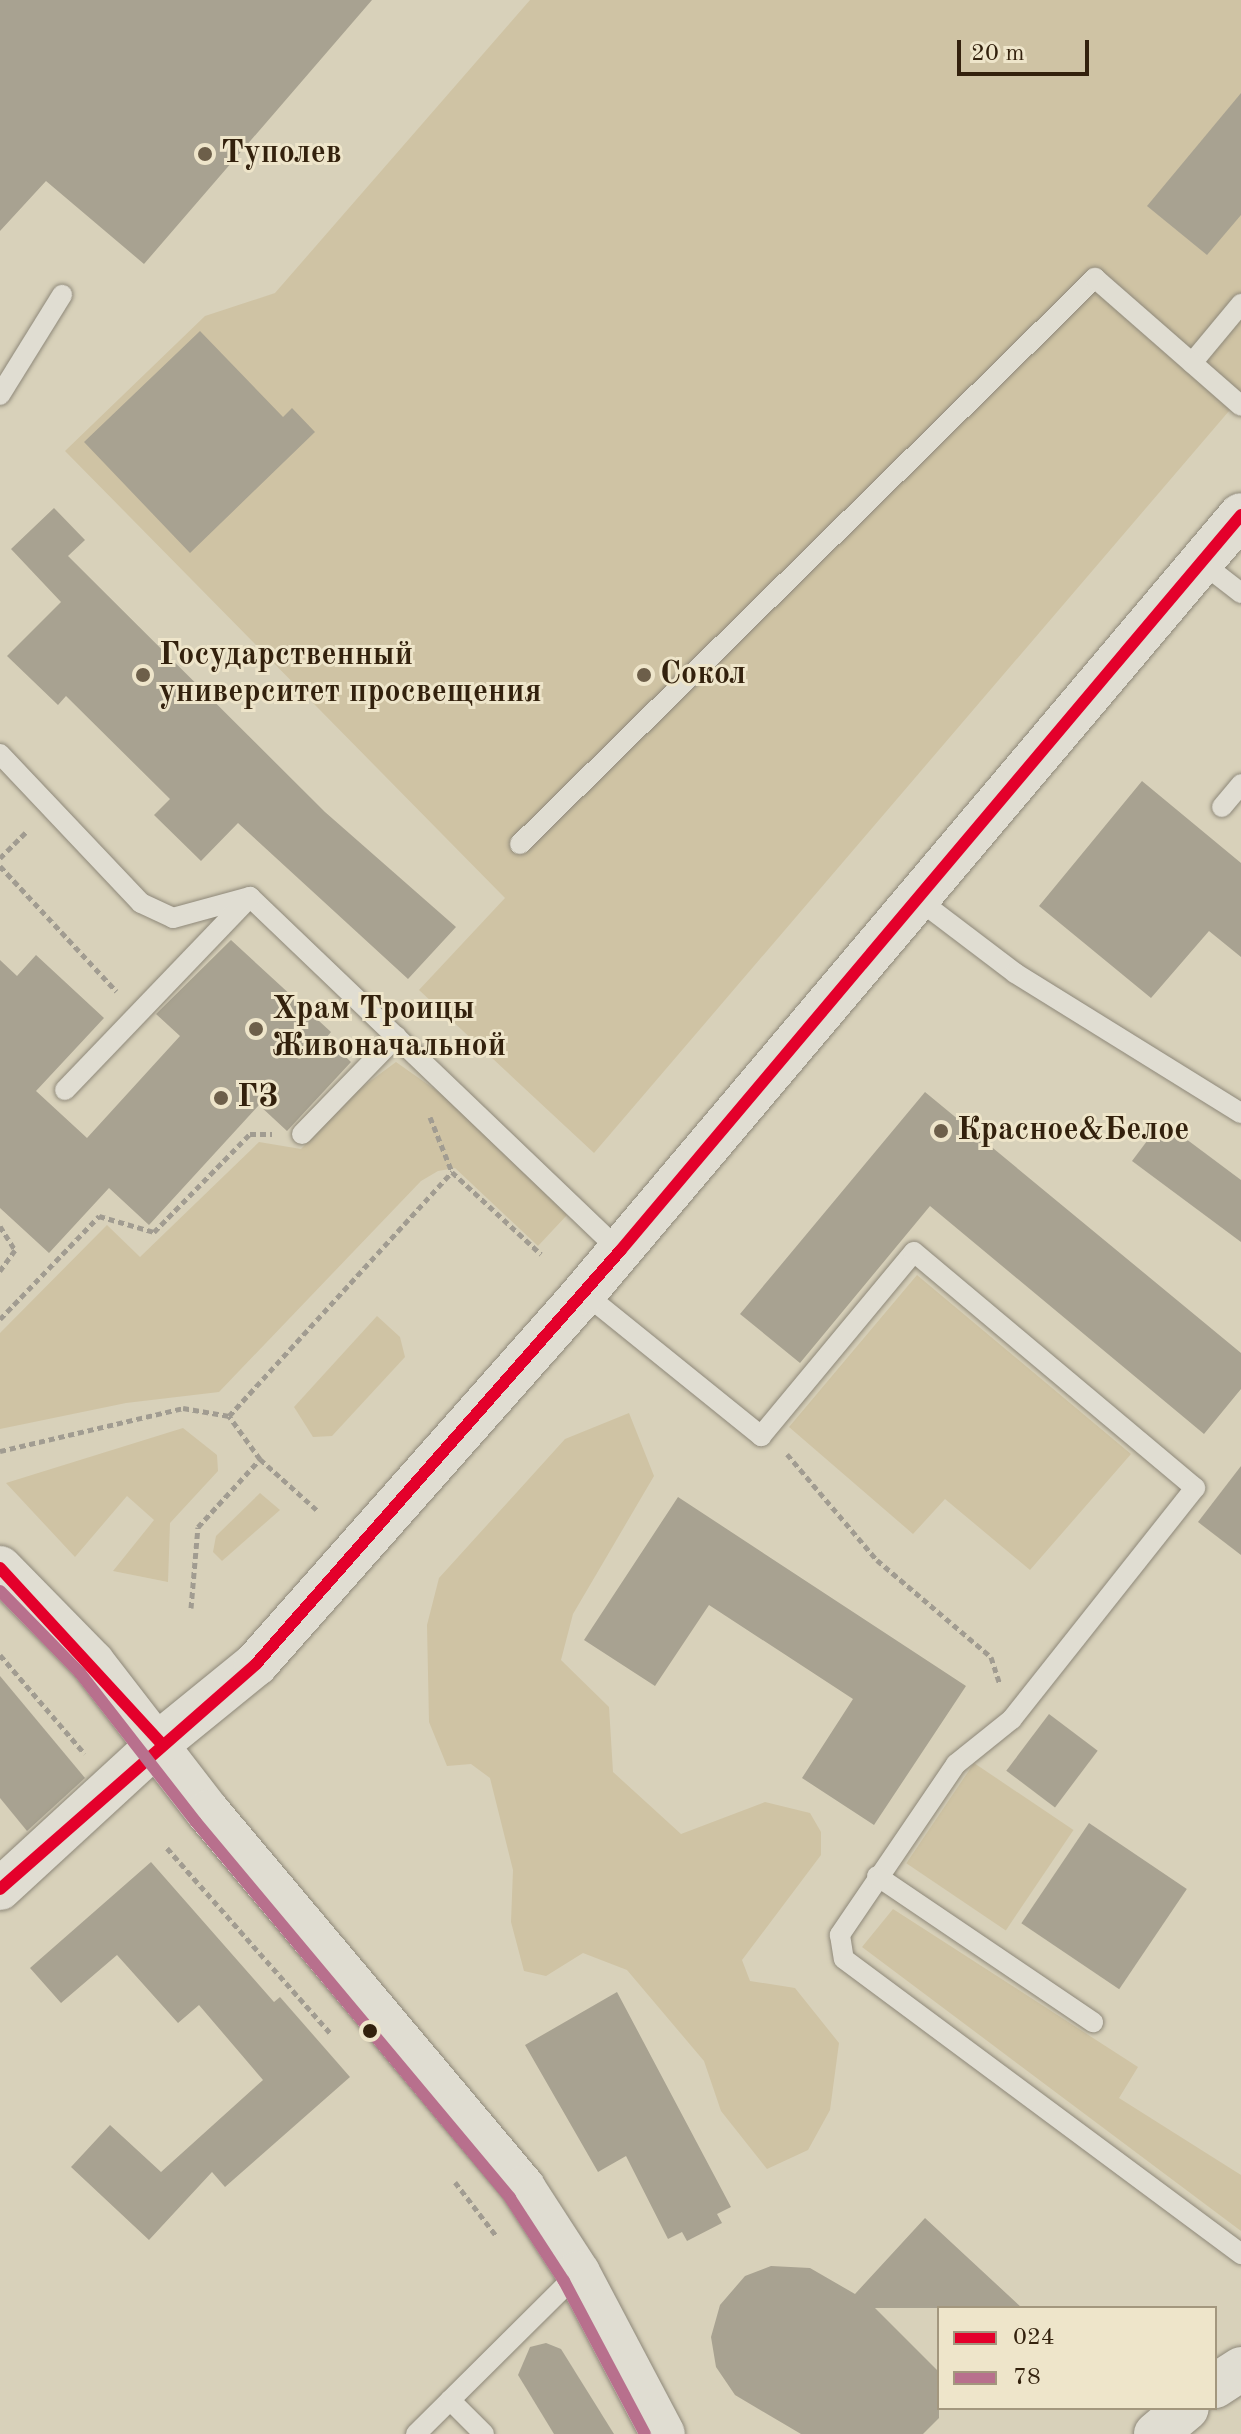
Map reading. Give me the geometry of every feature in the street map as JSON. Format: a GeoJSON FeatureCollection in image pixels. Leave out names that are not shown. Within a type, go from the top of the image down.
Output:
{"type":"FeatureCollection","features":[{"type":"Feature","properties":{"kind":"street"},"geometry":{"type":"LineString","coordinates":[[0,1889],[160,1742],[256,1664],[584,1293],[1241,515]]}},
{"type":"Feature","properties":{"kind":"street"},"geometry":{"type":"LineString","coordinates":[[0,1568],[160,1742],[208,1812],[523,2188],[578,2273],[663,2434]]}},
{"type":"Feature","properties":{"kind":"street"},"geometry":{"type":"LineString","coordinates":[[1217,2385],[1241,2369]]}},
{"type":"Feature","properties":{"kind":"street"},"geometry":{"type":"LineString","coordinates":[[1156,2434],[1185,2410]]}},
{"type":"Feature","properties":{"kind":"lane"},"geometry":{"type":"LineString","coordinates":[[520,844],[1095,278],[1241,406]]}},
{"type":"Feature","properties":{"kind":"lane"},"geometry":{"type":"LineString","coordinates":[[0,395],[62,295]]}},
{"type":"Feature","properties":{"kind":"lane"},"geometry":{"type":"LineString","coordinates":[[1192,363],[1241,304]]}},
{"type":"Feature","properties":{"kind":"lane"},"geometry":{"type":"LineString","coordinates":[[1201,562],[1241,593]]}},
{"type":"Feature","properties":{"kind":"lane"},"geometry":{"type":"LineString","coordinates":[[0,754],[48,809],[141,903],[173,918],[250,897]]}},
{"type":"Feature","properties":{"kind":"lane"},"geometry":{"type":"LineString","coordinates":[[1222,807],[1241,784]]}},
{"type":"Feature","properties":{"kind":"lane"},"geometry":{"type":"LineString","coordinates":[[65,1090],[140,1018],[250,897]]}},
{"type":"Feature","properties":{"kind":"lane"},"geometry":{"type":"LineString","coordinates":[[250,897],[620,1251]]}},
{"type":"Feature","properties":{"kind":"lane"},"geometry":{"type":"LineString","coordinates":[[919,900],[1015,973],[1241,1113]]}},
{"type":"Feature","properties":{"kind":"lane"},"geometry":{"type":"LineString","coordinates":[[302,1134],[397,1036]]}},
{"type":"Feature","properties":{"kind":"lane"},"geometry":{"type":"LineString","coordinates":[[584,1293],[761,1436],[914,1252],[1195,1488],[1012,1719],[956,1764],[877,1876],[840,1935],[844,1959],[1241,2254]]}},
{"type":"Feature","properties":{"kind":"lane"},"geometry":{"type":"LineString","coordinates":[[877,1876],[1093,2022]]}},
{"type":"Feature","properties":{"kind":"lane"},"geometry":{"type":"LineString","coordinates":[[416,2434],[578,2273]]}},
{"type":"Feature","properties":{"kind":"lane"},"geometry":{"type":"LineString","coordinates":[[450,2400],[484,2434]]}},
{"type":"Feature","properties":{"kind":"path"},"geometry":{"type":"LineString","coordinates":[[0,858],[48,809]]}},
{"type":"Feature","properties":{"kind":"path"},"geometry":{"type":"LineString","coordinates":[[0,866],[140,1018]]}},
{"type":"Feature","properties":{"kind":"path"},"geometry":{"type":"LineString","coordinates":[[0,1319],[99,1216],[154,1232],[250,1134],[302,1134]]}},
{"type":"Feature","properties":{"kind":"path"},"geometry":{"type":"LineString","coordinates":[[229,1416],[452,1172],[541,1254]]}},
{"type":"Feature","properties":{"kind":"path"},"geometry":{"type":"LineString","coordinates":[[0,1226],[15,1250],[0,1271]]}},
{"type":"Feature","properties":{"kind":"path"},"geometry":{"type":"LineString","coordinates":[[0,1451],[183,1408],[229,1416],[260,1459],[319,1512]]}},
{"type":"Feature","properties":{"kind":"path"},"geometry":{"type":"LineString","coordinates":[[191,1608],[198,1527],[260,1459]]}},
{"type":"Feature","properties":{"kind":"path"},"geometry":{"type":"LineString","coordinates":[[800,1464],[877,1560],[991,1657],[1012,1719]]}},
{"type":"Feature","properties":{"kind":"path"},"geometry":{"type":"LineString","coordinates":[[167,1848],[339,2043]]}},
{"type":"Feature","properties":{"kind":"path"},"geometry":{"type":"LineString","coordinates":[[448,2173],[503,2245]]}},
{"type":"Feature","properties":{"kind":"shaded area","name":"Сокол"},"geometry":{"type":"Polygon","coordinates":[[[530,0],[1241,0],[1241,397],[594,1153],[419,990],[505,898],[65,451],[205,316],[275,293],[530,0]]]}},
{"type":"Feature","properties":{"kind":"shaded area"},"geometry":{"type":"Polygon","coordinates":[[[396,1062],[447,1098],[567,1215],[538,1246],[455,1168],[438,1171],[421,1181],[219,1392],[126,1403],[0,1429],[0,1333],[107,1225],[140,1257],[259,1142],[301,1149],[357,1091],[396,1062]]]}},
{"type":"Feature","properties":{"kind":"shaded area"},"geometry":{"type":"Polygon","coordinates":[[[917,1275],[1131,1454],[1030,1570],[945,1499],[913,1534],[789,1427],[917,1275]]]}},
{"type":"Feature","properties":{"kind":"shaded area"},"geometry":{"type":"Polygon","coordinates":[[[377,1316],[400,1337],[405,1357],[332,1436],[313,1437],[294,1407],[377,1316]]]}},
{"type":"Feature","properties":{"kind":"shaded area"},"geometry":{"type":"Polygon","coordinates":[[[629,1413],[654,1476],[573,1614],[561,1660],[609,1707],[613,1772],[681,1834],[765,1802],[810,1813],[821,1832],[821,1855],[742,1960],[750,1981],[795,1988],[839,2043],[830,2110],[808,2150],[767,2169],[721,2111],[704,2061],[627,1970],[583,1953],[546,1976],[524,1971],[511,1922],[513,1870],[490,1778],[471,1764],[447,1766],[429,1722],[427,1625],[439,1578],[565,1439],[629,1413]]]}},
{"type":"Feature","properties":{"kind":"shaded area"},"geometry":{"type":"Polygon","coordinates":[[[183,1428],[217,1455],[218,1471],[170,1523],[168,1582],[113,1571],[154,1520],[127,1496],[75,1557],[6,1483],[183,1428]]]}},
{"type":"Feature","properties":{"kind":"shaded area"},"geometry":{"type":"Polygon","coordinates":[[[260,1493],[280,1510],[222,1561],[213,1552],[216,1536],[260,1493]]]}},
{"type":"Feature","properties":{"kind":"shaded area"},"geometry":{"type":"Polygon","coordinates":[[[974,1763],[1073,1830],[1006,1930],[906,1863],[974,1763]]]}},
{"type":"Feature","properties":{"kind":"shaded area"},"geometry":{"type":"Polygon","coordinates":[[[893,1909],[1138,2067],[1119,2098],[1241,2175],[1241,2231],[862,1947],[893,1909]]]}},
{"type":"Feature","properties":{"kind":"building"},"geometry":{"type":"Polygon","coordinates":[[[0,0],[372,0],[144,264],[46,181],[0,231],[0,0]]]}},
{"type":"Feature","properties":{"kind":"building"},"geometry":{"type":"Polygon","coordinates":[[[1241,93],[1241,215],[1207,255],[1147,206],[1241,93]]]}},
{"type":"Feature","properties":{"kind":"building"},"geometry":{"type":"Polygon","coordinates":[[[200,331],[283,417],[292,408],[315,432],[190,553],[84,442],[200,331]]]}},
{"type":"Feature","properties":{"kind":"building"},"geometry":{"type":"Polygon","coordinates":[[[54,508],[85,540],[68,556],[325,812],[456,927],[408,979],[238,823],[201,861],[154,815],[170,799],[66,696],[58,705],[7,656],[61,602],[11,549],[54,508]]]}},
{"type":"Feature","properties":{"kind":"building"},"geometry":{"type":"Polygon","coordinates":[[[1142,781],[1241,863],[1241,957],[1209,931],[1151,998],[1039,906],[1142,781]]]}},
{"type":"Feature","properties":{"kind":"building","name":"ГЗ"},"geometry":{"type":"Polygon","coordinates":[[[231,940],[331,1032],[326,1038],[351,1062],[287,1131],[259,1105],[149,1225],[109,1188],[49,1253],[0,1208],[0,960],[17,976],[36,955],[104,1018],[36,1091],[87,1138],[180,1036],[156,1014],[231,940]]]}},
{"type":"Feature","properties":{"kind":"building"},"geometry":{"type":"Polygon","coordinates":[[[925,1092],[1241,1353],[1241,1389],[1204,1434],[930,1206],[800,1363],[740,1314],[925,1092]]]}},
{"type":"Feature","properties":{"kind":"building"},"geometry":{"type":"Polygon","coordinates":[[[1162,1121],[1241,1180],[1241,1242],[1132,1161],[1162,1121]]]}},
{"type":"Feature","properties":{"kind":"building"},"geometry":{"type":"Polygon","coordinates":[[[1241,1466],[1241,1555],[1198,1522],[1241,1466]]]}},
{"type":"Feature","properties":{"kind":"building"},"geometry":{"type":"Polygon","coordinates":[[[678,1497],[966,1686],[874,1825],[802,1778],[853,1699],[709,1605],[655,1686],[584,1640],[678,1497]]]}},
{"type":"Feature","properties":{"kind":"building"},"geometry":{"type":"Polygon","coordinates":[[[0,1676],[85,1778],[27,1831],[0,1798],[0,1676]]]}},
{"type":"Feature","properties":{"kind":"building"},"geometry":{"type":"Polygon","coordinates":[[[1049,1714],[1098,1751],[1055,1807],[1006,1771],[1049,1714]]]}},
{"type":"Feature","properties":{"kind":"building"},"geometry":{"type":"Polygon","coordinates":[[[1089,1823],[1187,1889],[1119,1989],[1021,1923],[1089,1823]]]}},
{"type":"Feature","properties":{"kind":"building"},"geometry":{"type":"Polygon","coordinates":[[[151,1862],[274,2002],[280,1997],[350,2077],[225,2187],[212,2172],[149,2240],[71,2167],[110,2125],[161,2172],[263,2080],[199,2005],[178,2023],[117,1955],[61,2003],[30,1968],[151,1862]]]}},
{"type":"Feature","properties":{"kind":"building"},"geometry":{"type":"Polygon","coordinates":[[[617,1992],[731,2207],[717,2214],[722,2223],[687,2241],[682,2232],[668,2239],[626,2156],[598,2172],[525,2045],[617,1992]]]}},
{"type":"Feature","properties":{"kind":"building"},"geometry":{"type":"Polygon","coordinates":[[[925,2218],[1020,2306],[875,2308],[937,2370],[939,2418],[923,2434],[801,2434],[735,2395],[716,2367],[711,2337],[720,2305],[745,2276],[771,2266],[810,2268],[855,2294],[925,2218]]]}},
{"type":"Feature","properties":{"kind":"building"},"geometry":{"type":"Polygon","coordinates":[[[546,2343],[561,2349],[614,2434],[554,2434],[518,2375],[530,2347],[546,2343]]]}},
{"type":"Feature","properties":{"kind":"transit line","name":"024"},"geometry":{"type":"LineString","coordinates":[[0,1889],[256,1664],[620,1251],[1241,515]]}},
{"type":"Feature","properties":{"kind":"transit line","name":"024"},"geometry":{"type":"LineString","coordinates":[[0,1568],[160,1742]]}},
{"type":"Feature","properties":{"kind":"transit line","name":"78"},"geometry":{"type":"LineString","coordinates":[[0,1591],[80,1673],[196,1822],[510,2198],[564,2281],[645,2434]]}},
{"type":"Feature","properties":{"kind":"place","name":"Туполев"},"geometry":{"type":"Point","coordinates":[205,154]}},
{"type":"Feature","properties":{"kind":"place","name":"Государственный университет просвещения"},"geometry":{"type":"Point","coordinates":[143,675]}},
{"type":"Feature","properties":{"kind":"place","name":"Сокол"},"geometry":{"type":"Point","coordinates":[644,675]}},
{"type":"Feature","properties":{"kind":"place","name":"Храм Троицы Живоначальной"},"geometry":{"type":"Point","coordinates":[256,1029]}},
{"type":"Feature","properties":{"kind":"place","name":"ГЗ"},"geometry":{"type":"Point","coordinates":[221,1098]}},
{"type":"Feature","properties":{"kind":"place","name":"Красное&Белое"},"geometry":{"type":"Point","coordinates":[941,1131]}}]}
